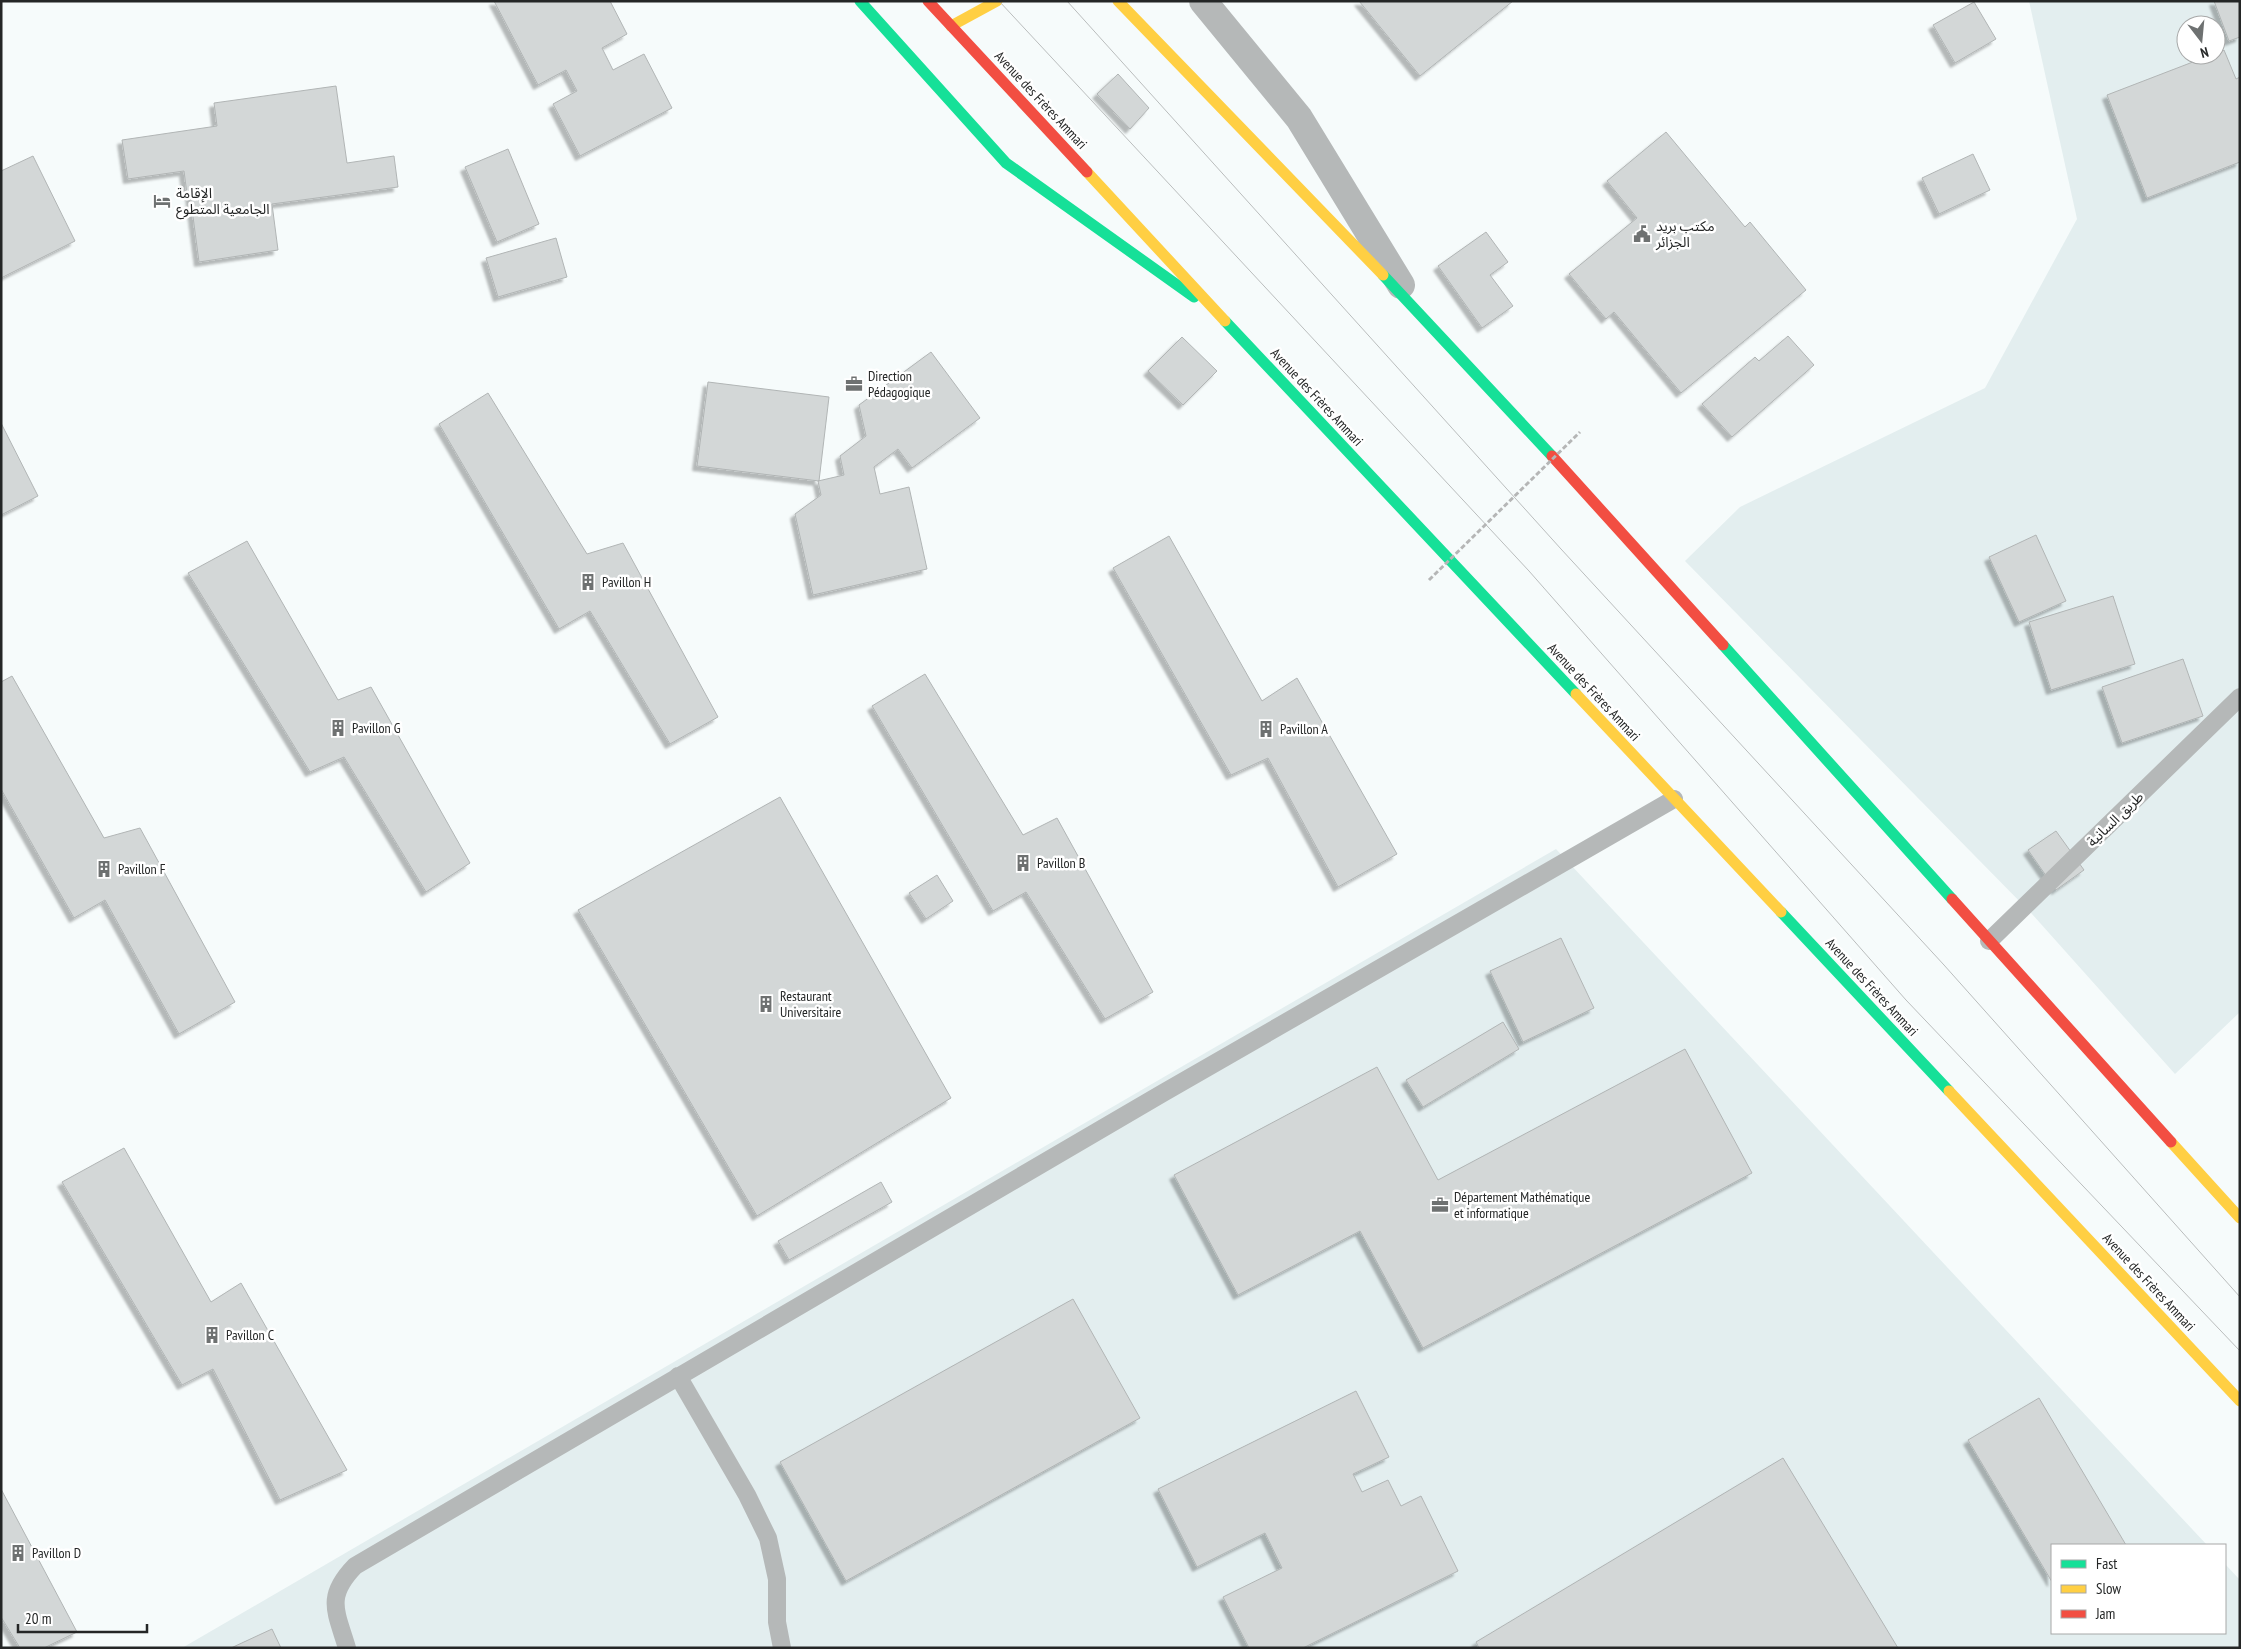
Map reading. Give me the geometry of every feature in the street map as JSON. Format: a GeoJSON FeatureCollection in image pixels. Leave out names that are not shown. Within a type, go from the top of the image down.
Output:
{"type":"FeatureCollection","features":[{"type":"Feature","properties":{"kind":"main road"},"geometry":{"type":"LineString","coordinates":[[860,1],[1006,163],[1223,318]]}},
{"type":"Feature","properties":{"kind":"main road","name":"Avenue des Frères Ammari"},"geometry":{"type":"LineString","coordinates":[[928,1],[1394,503],[2240,1401]]}},
{"type":"Feature","properties":{"kind":"main road"},"geometry":{"type":"LineString","coordinates":[[951,26],[997,1]]}},
{"type":"Feature","properties":{"kind":"main road"},"geometry":{"type":"LineString","coordinates":[[1118,1],[1413,306],[1616,526],[2240,1218]]}},
{"type":"Feature","properties":{"kind":"street"},"geometry":{"type":"LineString","coordinates":[[1204,1],[1299,118],[1413,306]]}},
{"type":"Feature","properties":{"kind":"lane","name":"طريق السانية"},"geometry":{"type":"LineString","coordinates":[[1990,941],[2240,697]]}},
{"type":"Feature","properties":{"kind":"lane"},"geometry":{"type":"LineString","coordinates":[[347,1648],[334,1606],[341,1580],[355,1566],[678,1376],[1674,799]]}},
{"type":"Feature","properties":{"kind":"lane"},"geometry":{"type":"LineString","coordinates":[[678,1376],[747,1495],[768,1538],[777,1579],[777,1622],[782,1648]]}},
{"type":"Feature","properties":{"kind":"path"},"geometry":{"type":"LineString","coordinates":[[1429,580],[1580,432]]}},
{"type":"Feature","properties":{"kind":"shaded area"},"geometry":{"type":"Polygon","coordinates":[[[2029,1],[2240,1],[2240,1012],[2175,1074],[2032,914],[1685,561],[1740,507],[1985,388],[2077,219],[2029,1]]]}},
{"type":"Feature","properties":{"kind":"shaded area"},"geometry":{"type":"Polygon","coordinates":[[[1556,849],[2206,1544],[2051,1544],[2051,1634],[2226,1634],[2226,1565],[2240,1580],[2240,1648],[182,1648],[1556,849]]]}},
{"type":"Feature","properties":{"kind":"building"},"geometry":{"type":"Polygon","coordinates":[[[494,1],[610,1],[627,34],[602,48],[613,70],[644,54],[672,108],[580,156],[553,104],[577,91],[566,70],[538,85],[494,1]]]}},
{"type":"Feature","properties":{"kind":"building"},"geometry":{"type":"Polygon","coordinates":[[[1359,1],[1513,1],[1420,76],[1359,1]]]}},
{"type":"Feature","properties":{"kind":"building"},"geometry":{"type":"Polygon","coordinates":[[[2214,1],[2240,1],[2240,37],[2229,41],[2226,33],[2226,15],[2219,15],[2214,1]]]}},
{"type":"Feature","properties":{"kind":"building"},"geometry":{"type":"Polygon","coordinates":[[[1974,2],[1996,39],[1955,63],[1933,25],[1974,2]]]}},
{"type":"Feature","properties":{"kind":"building"},"geometry":{"type":"Polygon","coordinates":[[[2226,55],[2236,79],[2240,77],[2240,162],[2147,198],[2107,95],[2185,65],[2226,65],[2226,55]]]}},
{"type":"Feature","properties":{"kind":"building"},"geometry":{"type":"Polygon","coordinates":[[[1118,74],[1149,108],[1130,129],[1097,94],[1118,74]]]}},
{"type":"Feature","properties":{"kind":"building"},"geometry":{"type":"Polygon","coordinates":[[[336,86],[347,163],[394,156],[398,187],[272,204],[278,250],[199,262],[190,194],[187,194],[184,171],[128,179],[122,140],[217,126],[214,103],[336,86]]]}},
{"type":"Feature","properties":{"kind":"building"},"geometry":{"type":"Polygon","coordinates":[[[1666,132],[1745,227],[1750,222],[1806,290],[1681,393],[1614,312],[1606,319],[1569,274],[1637,218],[1607,181],[1666,132]]]}},
{"type":"Feature","properties":{"kind":"building"},"geometry":{"type":"Polygon","coordinates":[[[508,149],[539,224],[497,242],[465,167],[508,149]]]}},
{"type":"Feature","properties":{"kind":"building"},"geometry":{"type":"Polygon","coordinates":[[[1973,154],[1990,190],[1939,214],[1922,178],[1973,154]]]}},
{"type":"Feature","properties":{"kind":"building"},"geometry":{"type":"Polygon","coordinates":[[[33,156],[75,241],[1,278],[1,171],[33,156]]]}},
{"type":"Feature","properties":{"kind":"building"},"geometry":{"type":"Polygon","coordinates":[[[1486,232],[1508,262],[1490,275],[1513,306],[1482,328],[1438,266],[1486,232]]]}},
{"type":"Feature","properties":{"kind":"building"},"geometry":{"type":"Polygon","coordinates":[[[556,238],[567,277],[498,297],[486,258],[556,238]]]}},
{"type":"Feature","properties":{"kind":"building"},"geometry":{"type":"Polygon","coordinates":[[[1788,336],[1814,365],[1732,437],[1702,404],[1755,357],[1759,361],[1788,336]]]}},
{"type":"Feature","properties":{"kind":"building"},"geometry":{"type":"Polygon","coordinates":[[[1182,337],[1217,371],[1183,405],[1148,371],[1182,337]]]}},
{"type":"Feature","properties":{"kind":"building"},"geometry":{"type":"Polygon","coordinates":[[[931,352],[980,418],[912,468],[898,449],[874,467],[880,494],[909,487],[927,569],[813,595],[795,514],[821,495],[818,481],[844,475],[840,456],[866,436],[859,405],[931,352]]]}},
{"type":"Feature","properties":{"kind":"building"},"geometry":{"type":"Polygon","coordinates":[[[708,382],[829,397],[819,481],[697,466],[708,382]]]}},
{"type":"Feature","properties":{"kind":"building","name":"Pavillon H"},"geometry":{"type":"Polygon","coordinates":[[[488,393],[587,554],[623,543],[718,717],[670,744],[590,611],[559,629],[439,424],[488,393]]]}},
{"type":"Feature","properties":{"kind":"building"},"geometry":{"type":"Polygon","coordinates":[[[1,423],[38,496],[1,515],[1,423]]]}},
{"type":"Feature","properties":{"kind":"building"},"geometry":{"type":"Polygon","coordinates":[[[2036,535],[2066,601],[2019,622],[1989,557],[2036,535]]]}},
{"type":"Feature","properties":{"kind":"building","name":"Pavillon A"},"geometry":{"type":"Polygon","coordinates":[[[1169,536],[1262,701],[1297,678],[1397,854],[1338,887],[1268,758],[1231,775],[1113,568],[1169,536]]]}},
{"type":"Feature","properties":{"kind":"building","name":"Pavillon G"},"geometry":{"type":"Polygon","coordinates":[[[247,541],[338,700],[371,687],[470,863],[426,892],[344,757],[310,772],[188,573],[247,541]]]}},
{"type":"Feature","properties":{"kind":"building"},"geometry":{"type":"Polygon","coordinates":[[[2113,596],[2135,664],[2051,690],[2029,622],[2113,596]]]}},
{"type":"Feature","properties":{"kind":"building"},"geometry":{"type":"Polygon","coordinates":[[[2183,659],[2203,716],[2122,743],[2102,687],[2183,659]]]}},
{"type":"Feature","properties":{"kind":"building","name":"Pavillon B"},"geometry":{"type":"Polygon","coordinates":[[[925,674],[1023,835],[1057,818],[1153,992],[1105,1019],[1026,892],[993,911],[872,706],[925,674]]]}},
{"type":"Feature","properties":{"kind":"building","name":"Pavillon F"},"geometry":{"type":"Polygon","coordinates":[[[12,676],[104,838],[140,828],[235,1002],[179,1034],[105,900],[74,918],[1,789],[1,682],[12,676]]]}},
{"type":"Feature","properties":{"kind":"building","name":"Restaurant Universitaire"},"geometry":{"type":"Polygon","coordinates":[[[780,797],[951,1098],[757,1216],[578,910],[780,797]]]}},
{"type":"Feature","properties":{"kind":"building"},"geometry":{"type":"Polygon","coordinates":[[[2056,831],[2084,870],[2056,890],[2028,850],[2056,831]]]}},
{"type":"Feature","properties":{"kind":"building"},"geometry":{"type":"Polygon","coordinates":[[[937,875],[953,901],[926,919],[909,893],[937,875]]]}},
{"type":"Feature","properties":{"kind":"building"},"geometry":{"type":"Polygon","coordinates":[[[1561,938],[1594,1008],[1523,1042],[1490,971],[1561,938]]]}},
{"type":"Feature","properties":{"kind":"building"},"geometry":{"type":"Polygon","coordinates":[[[1503,1022],[1519,1049],[1423,1107],[1406,1080],[1503,1022]]]}},
{"type":"Feature","properties":{"kind":"building","name":"Département Mathématique et informatique"},"geometry":{"type":"Polygon","coordinates":[[[1685,1049],[1752,1173],[1423,1348],[1360,1231],[1238,1295],[1174,1175],[1377,1067],[1438,1180],[1685,1049]]]}},
{"type":"Feature","properties":{"kind":"building","name":"Pavillon C"},"geometry":{"type":"Polygon","coordinates":[[[124,1148],[211,1302],[241,1283],[347,1470],[280,1500],[213,1369],[182,1385],[62,1182],[124,1148]]]}},
{"type":"Feature","properties":{"kind":"building"},"geometry":{"type":"Polygon","coordinates":[[[881,1182],[892,1202],[789,1260],[778,1241],[881,1182]]]}},
{"type":"Feature","properties":{"kind":"building"},"geometry":{"type":"Polygon","coordinates":[[[1073,1299],[1140,1418],[846,1581],[780,1462],[1073,1299]]]}},
{"type":"Feature","properties":{"kind":"building"},"geometry":{"type":"Polygon","coordinates":[[[1356,1391],[1389,1457],[1353,1474],[1362,1492],[1388,1480],[1401,1506],[1421,1496],[1458,1571],[1303,1648],[1249,1648],[1223,1597],[1282,1568],[1265,1533],[1197,1567],[1158,1489],[1356,1391]]]}},
{"type":"Feature","properties":{"kind":"building"},"geometry":{"type":"Polygon","coordinates":[[[2039,1398],[2125,1544],[2051,1544],[2051,1580],[1968,1440],[2039,1398]]]}},
{"type":"Feature","properties":{"kind":"building"},"geometry":{"type":"Polygon","coordinates":[[[1783,1458],[1898,1648],[1479,1648],[1476,1642],[1783,1458]]]}},
{"type":"Feature","properties":{"kind":"building","name":"Pavillon D"},"geometry":{"type":"Polygon","coordinates":[[[1,1489],[77,1632],[44,1648],[20,1648],[1,1617],[1,1489]]]}},
{"type":"Feature","properties":{"kind":"building"},"geometry":{"type":"Polygon","coordinates":[[[272,1629],[281,1648],[231,1648],[272,1629]]]}},
{"type":"Feature","properties":{"kind":"tram line"},"geometry":{"type":"LineString","coordinates":[[999,1],[1529,571],[1906,1000],[2240,1351]]}},
{"type":"Feature","properties":{"kind":"tram line"},"geometry":{"type":"LineString","coordinates":[[1067,1],[1561,549],[1944,965],[2240,1297]]}},
{"type":"Feature","properties":{"kind":"traffic: fast"},"geometry":{"type":"LineString","coordinates":[[860,1],[1006,163],[1194,297]]}},
{"type":"Feature","properties":{"kind":"traffic: fast"},"geometry":{"type":"LineString","coordinates":[[1383,275],[1552,456]]}},
{"type":"Feature","properties":{"kind":"traffic: fast"},"geometry":{"type":"LineString","coordinates":[[1225,321],[1576,694]]}},
{"type":"Feature","properties":{"kind":"traffic: fast"},"geometry":{"type":"LineString","coordinates":[[1723,645],[1952,899]]}},
{"type":"Feature","properties":{"kind":"traffic: fast"},"geometry":{"type":"LineString","coordinates":[[1781,912],[1949,1091]]}},
{"type":"Feature","properties":{"kind":"traffic: slow"},"geometry":{"type":"LineString","coordinates":[[951,26],[997,1]]}},
{"type":"Feature","properties":{"kind":"traffic: slow"},"geometry":{"type":"LineString","coordinates":[[1118,1],[1383,275]]}},
{"type":"Feature","properties":{"kind":"traffic: slow"},"geometry":{"type":"LineString","coordinates":[[1087,172],[1225,321]]}},
{"type":"Feature","properties":{"kind":"traffic: slow"},"geometry":{"type":"LineString","coordinates":[[1576,694],[1781,912]]}},
{"type":"Feature","properties":{"kind":"traffic: slow"},"geometry":{"type":"LineString","coordinates":[[1949,1091],[2240,1401]]}},
{"type":"Feature","properties":{"kind":"traffic: slow"},"geometry":{"type":"LineString","coordinates":[[2171,1142],[2240,1218]]}},
{"type":"Feature","properties":{"kind":"traffic: jam"},"geometry":{"type":"LineString","coordinates":[[928,1],[1087,172]]}},
{"type":"Feature","properties":{"kind":"traffic: jam"},"geometry":{"type":"LineString","coordinates":[[1552,456],[1723,645]]}},
{"type":"Feature","properties":{"kind":"traffic: jam"},"geometry":{"type":"LineString","coordinates":[[1952,899],[2171,1142]]}},
{"type":"Feature","properties":{"kind":"place","name":"الإقامة الجامعية المتطوع"},"geometry":{"type":"Point","coordinates":[162,201]}},
{"type":"Feature","properties":{"kind":"place","name":"مكتب بريد الجزائر"},"geometry":{"type":"Point","coordinates":[1642,234]}},
{"type":"Feature","properties":{"kind":"place","name":"Direction Pédagogique"},"geometry":{"type":"Point","coordinates":[854,384]}},
{"type":"Feature","properties":{"kind":"place","name":"Pavillon H"},"geometry":{"type":"Point","coordinates":[588,582]}},
{"type":"Feature","properties":{"kind":"place","name":"Pavillon G"},"geometry":{"type":"Point","coordinates":[338,728]}},
{"type":"Feature","properties":{"kind":"place","name":"Pavillon A"},"geometry":{"type":"Point","coordinates":[1266,729]}},
{"type":"Feature","properties":{"kind":"place","name":"Pavillon B"},"geometry":{"type":"Point","coordinates":[1023,863]}},
{"type":"Feature","properties":{"kind":"place","name":"Pavillon F"},"geometry":{"type":"Point","coordinates":[104,869]}},
{"type":"Feature","properties":{"kind":"place","name":"Restaurant Universitaire"},"geometry":{"type":"Point","coordinates":[766,1004]}},
{"type":"Feature","properties":{"kind":"place","name":"Département Mathématique et informatique"},"geometry":{"type":"Point","coordinates":[1440,1205]}},
{"type":"Feature","properties":{"kind":"place","name":"Pavillon C"},"geometry":{"type":"Point","coordinates":[212,1335]}},
{"type":"Feature","properties":{"kind":"place","name":"Pavillon D"},"geometry":{"type":"Point","coordinates":[18,1553]}}]}
